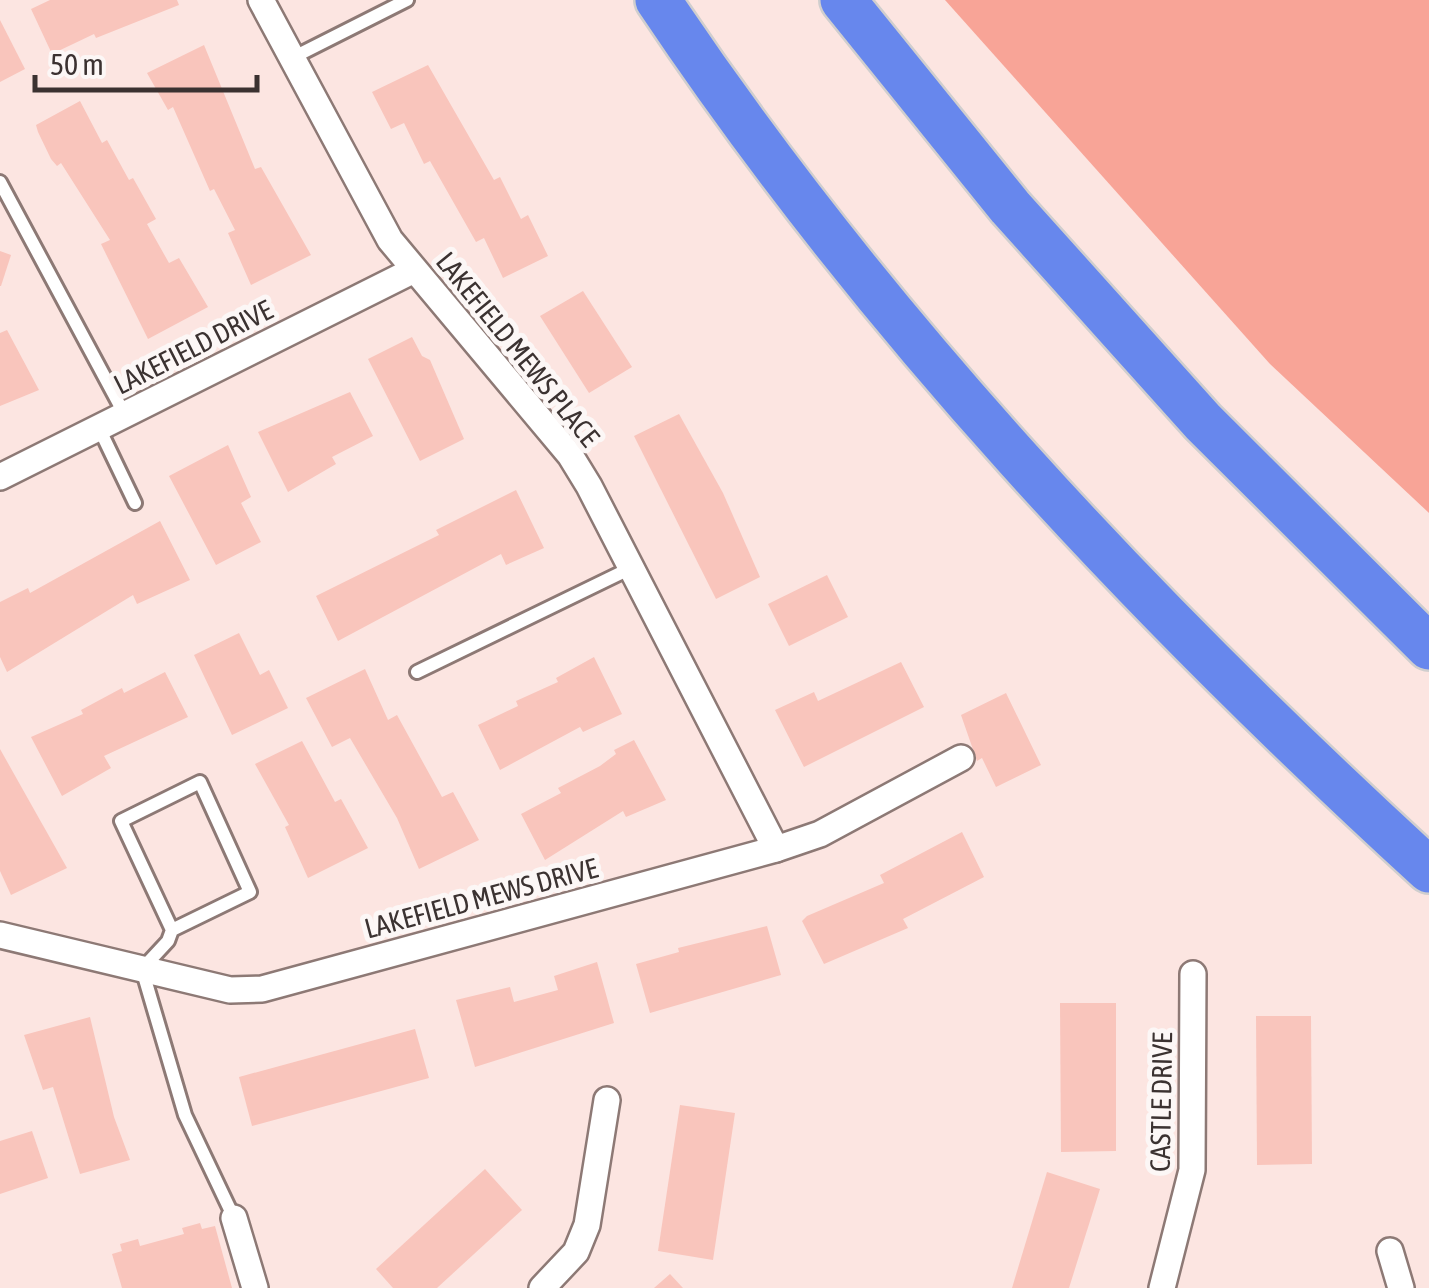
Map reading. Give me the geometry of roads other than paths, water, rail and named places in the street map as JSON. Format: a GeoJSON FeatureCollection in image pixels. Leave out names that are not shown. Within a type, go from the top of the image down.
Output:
{"type":"FeatureCollection","features":[{"type":"Feature","properties":{"kind":"highway"},"geometry":{"type":"LineString","coordinates":[[658,0],[795,189],[890,308],[1046,489],[1276,730],[1429,870]]}},
{"type":"Feature","properties":{"kind":"highway"},"geometry":{"type":"LineString","coordinates":[[843,0],[1010,208],[1203,422],[1429,647]]}},
{"type":"Feature","properties":{"kind":"street","name":"LAKEFIELD MEWS PLACE"},"geometry":{"type":"LineString","coordinates":[[260,0],[390,240],[570,454],[776,848]]}},
{"type":"Feature","properties":{"kind":"street","name":"LAKEFIELD DRIVE"},"geometry":{"type":"LineString","coordinates":[[0,478],[414,270]]}},
{"type":"Feature","properties":{"kind":"street","name":"LAKEFIELD MEWS DRIVE"},"geometry":{"type":"LineString","coordinates":[[0,935],[230,990],[262,989],[820,834],[961,758]]}},
{"type":"Feature","properties":{"kind":"street","name":"CASTLE DRIVE"},"geometry":{"type":"LineString","coordinates":[[1162,1288],[1192,1170],[1193,974]]}},
{"type":"Feature","properties":{"kind":"street"},"geometry":{"type":"LineString","coordinates":[[542,1288],[576,1252],[587,1225],[607,1100]]}},
{"type":"Feature","properties":{"kind":"street"},"geometry":{"type":"LineString","coordinates":[[234,1218],[255,1288]]}},
{"type":"Feature","properties":{"kind":"street"},"geometry":{"type":"LineString","coordinates":[[1390,1251],[1400,1288]]}},
{"type":"Feature","properties":{"kind":"lane"},"geometry":{"type":"LineString","coordinates":[[292,58],[407,0]]}},
{"type":"Feature","properties":{"kind":"lane"},"geometry":{"type":"LineString","coordinates":[[0,182],[125,415]]}},
{"type":"Feature","properties":{"kind":"lane"},"geometry":{"type":"LineString","coordinates":[[98,428],[135,503]]}},
{"type":"Feature","properties":{"kind":"lane"},"geometry":{"type":"LineString","coordinates":[[417,672],[631,568]]}},
{"type":"Feature","properties":{"kind":"lane"},"geometry":{"type":"LineString","coordinates":[[172,930],[121,821],[200,782],[250,892],[172,930],[168,941],[142,969],[184,1115],[234,1218]]}}]}
